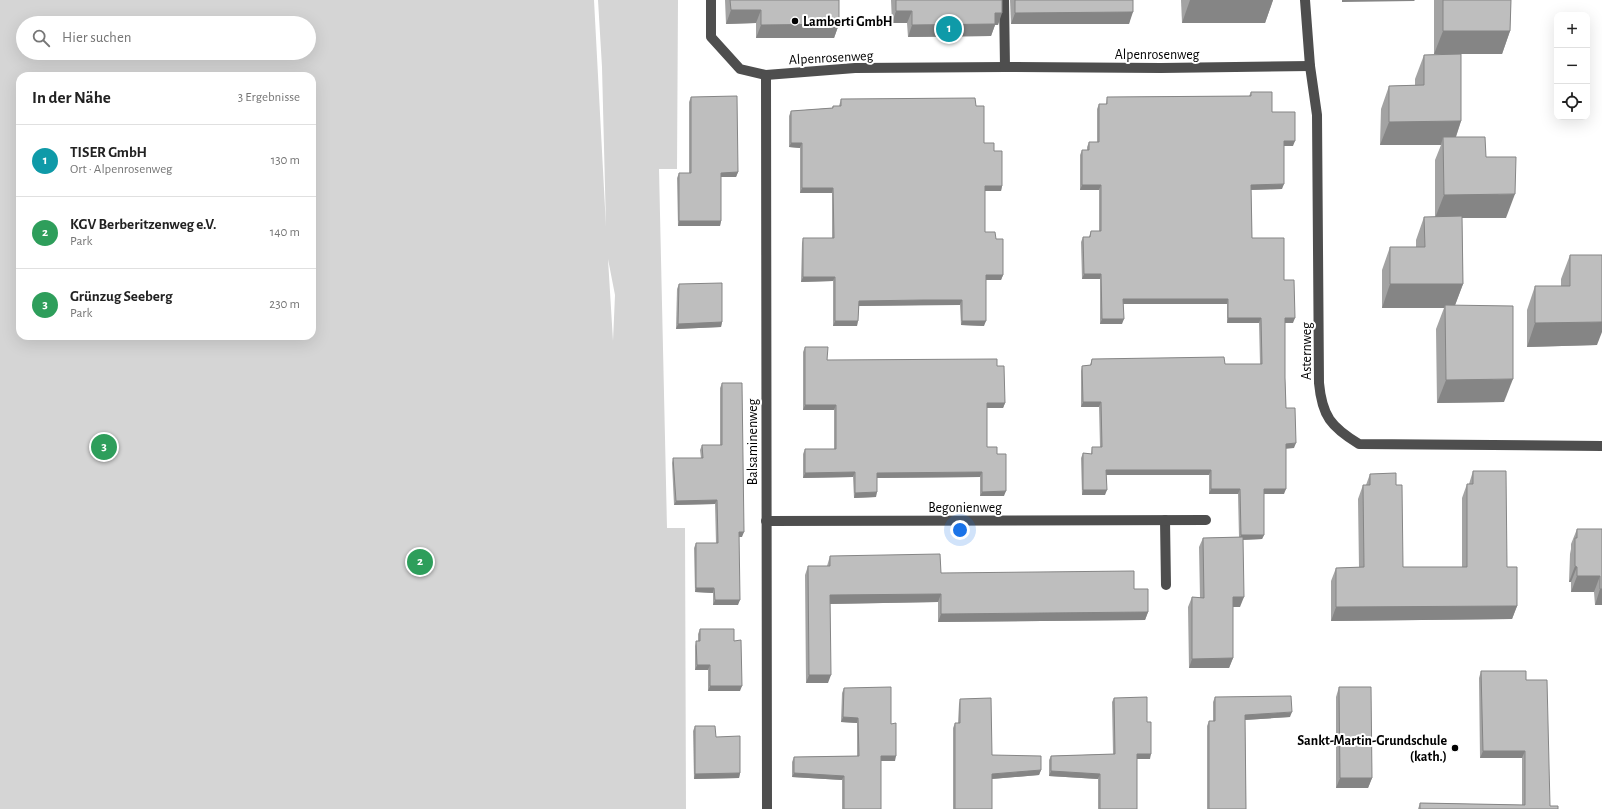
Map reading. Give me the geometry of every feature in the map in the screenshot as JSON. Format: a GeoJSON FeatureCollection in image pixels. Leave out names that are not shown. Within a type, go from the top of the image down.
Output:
{"type":"FeatureCollection","features":[{"type":"Feature","properties":{"kind":"street","name":"Alpenrosenweg"},"geometry":{"type":"LineString","coordinates":[[711,0],[711,37],[740,68],[766,75],[855,68],[1161,68],[1310,66]]}},
{"type":"Feature","properties":{"kind":"street"},"geometry":{"type":"LineString","coordinates":[[1004,0],[1005,67]]}},
{"type":"Feature","properties":{"kind":"street","name":"Asternweg"},"geometry":{"type":"LineString","coordinates":[[1305,0],[1310,66],[1317,115],[1321,401],[1333,424],[1342,434],[1359,444],[1602,446]]}},
{"type":"Feature","properties":{"kind":"street","name":"Balsaminenweg"},"geometry":{"type":"LineString","coordinates":[[766,75],[767,809]]}},
{"type":"Feature","properties":{"kind":"street"},"geometry":{"type":"LineString","coordinates":[[1165,520],[1166,585]]}},
{"type":"Feature","properties":{"kind":"street","name":"Begonienweg"},"geometry":{"type":"LineString","coordinates":[[766,521],[1206,520]]}},
{"type":"Feature","properties":{"kind":"shaded area"},"geometry":{"type":"Polygon","coordinates":[[[0,0],[594,0],[606,227],[602,67],[598,0],[678,0],[677,169],[659,169],[667,528],[685,528],[686,809],[0,809],[0,0]],[[608,259],[613,341],[615,295],[608,259]]]}},
{"type":"Feature","properties":{"kind":"building","name":"Lamberti GmbH"},"geometry":{"type":"Polygon","coordinates":[[[730,0],[839,0],[839,24],[761,25],[761,10],[731,10],[730,0]]]}},
{"type":"Feature","properties":{"kind":"building"},"geometry":{"type":"Polygon","coordinates":[[[896,0],[1002,0],[1002,13],[995,13],[995,24],[912,25],[912,11],[896,11],[896,0]]]}},
{"type":"Feature","properties":{"kind":"building"},"geometry":{"type":"Polygon","coordinates":[[[1015,0],[1133,0],[1133,12],[1015,13],[1015,0]]]}},
{"type":"Feature","properties":{"kind":"building"},"geometry":{"type":"Polygon","coordinates":[[[1443,0],[1511,0],[1510,31],[1443,31],[1443,0]]]}},
{"type":"Feature","properties":{"kind":"building"},"geometry":{"type":"Polygon","coordinates":[[[1461,54],[1461,121],[1389,122],[1389,86],[1424,85],[1424,55],[1461,54]]]}},
{"type":"Feature","properties":{"kind":"building"},"geometry":{"type":"Polygon","coordinates":[[[1251,92],[1272,92],[1272,112],[1295,112],[1295,141],[1284,141],[1284,184],[1251,185],[1252,238],[1284,238],[1284,280],[1294,280],[1295,318],[1285,318],[1285,378],[1286,408],[1295,408],[1296,443],[1286,444],[1286,489],[1264,489],[1264,535],[1241,535],[1240,489],[1211,489],[1211,470],[1106,470],[1107,490],[1083,490],[1083,453],[1092,454],[1092,447],[1102,447],[1101,402],[1083,402],[1082,366],[1091,365],[1092,359],[1224,357],[1225,364],[1262,364],[1261,318],[1228,318],[1228,299],[1123,299],[1124,319],[1102,319],[1101,274],[1084,274],[1083,237],[1090,237],[1091,231],[1101,231],[1101,185],[1082,185],[1082,150],[1089,150],[1089,142],[1099,142],[1099,104],[1107,104],[1107,97],[1251,96],[1251,92]]]}},
{"type":"Feature","properties":{"kind":"building"},"geometry":{"type":"Polygon","coordinates":[[[737,96],[738,172],[721,173],[721,221],[679,221],[679,173],[691,173],[691,97],[737,96]]]}},
{"type":"Feature","properties":{"kind":"building"},"geometry":{"type":"Polygon","coordinates":[[[975,98],[976,106],[984,106],[984,143],[994,143],[994,151],[1002,151],[1002,186],[985,186],[985,232],[995,232],[996,239],[1003,239],[1003,275],[986,275],[986,321],[962,321],[962,300],[923,300],[859,301],[858,321],[835,321],[835,277],[803,277],[803,238],[834,238],[833,188],[802,188],[802,143],[791,143],[791,111],[833,108],[833,106],[841,106],[841,99],[975,98]]]}},
{"type":"Feature","properties":{"kind":"building"},"geometry":{"type":"Polygon","coordinates":[[[1443,137],[1485,137],[1486,157],[1516,157],[1515,194],[1444,195],[1443,137]]]}},
{"type":"Feature","properties":{"kind":"building"},"geometry":{"type":"Polygon","coordinates":[[[1462,216],[1463,284],[1390,284],[1390,247],[1425,247],[1424,217],[1462,216]]]}},
{"type":"Feature","properties":{"kind":"building"},"geometry":{"type":"Polygon","coordinates":[[[1570,255],[1602,255],[1602,322],[1535,323],[1535,286],[1570,286],[1570,255]]]}},
{"type":"Feature","properties":{"kind":"building"},"geometry":{"type":"Polygon","coordinates":[[[722,283],[722,322],[678,324],[679,284],[722,283]]]}},
{"type":"Feature","properties":{"kind":"building"},"geometry":{"type":"Polygon","coordinates":[[[1445,305],[1513,306],[1513,379],[1446,380],[1445,305]]]}},
{"type":"Feature","properties":{"kind":"building"},"geometry":{"type":"Polygon","coordinates":[[[805,347],[828,347],[827,360],[997,359],[997,366],[1004,366],[1005,403],[987,403],[987,447],[997,447],[997,454],[1006,454],[1006,491],[982,492],[982,472],[877,473],[877,492],[855,493],[855,472],[805,473],[805,449],[836,449],[836,405],[805,405],[805,347]]]}},
{"type":"Feature","properties":{"kind":"building"},"geometry":{"type":"Polygon","coordinates":[[[722,383],[742,383],[744,532],[739,532],[740,600],[715,600],[714,588],[696,588],[696,543],[718,543],[717,500],[676,501],[673,458],[703,458],[702,445],[722,445],[722,383]]]}},
{"type":"Feature","properties":{"kind":"building"},"geometry":{"type":"Polygon","coordinates":[[[1473,471],[1506,471],[1507,567],[1517,567],[1517,606],[1336,607],[1336,568],[1364,567],[1363,485],[1370,485],[1370,474],[1396,473],[1396,485],[1402,485],[1403,567],[1467,567],[1467,484],[1473,484],[1473,471]]]}},
{"type":"Feature","properties":{"kind":"building"},"geometry":{"type":"Polygon","coordinates":[[[1577,529],[1602,529],[1602,589],[1600,589],[1600,576],[1577,576],[1577,567],[1575,566],[1575,538],[1577,538],[1577,529]]]}},
{"type":"Feature","properties":{"kind":"building"},"geometry":{"type":"Polygon","coordinates":[[[1243,537],[1244,597],[1233,597],[1233,658],[1192,659],[1192,597],[1204,598],[1203,538],[1243,537]]]}},
{"type":"Feature","properties":{"kind":"building"},"geometry":{"type":"Polygon","coordinates":[[[940,554],[941,573],[1134,571],[1134,589],[1148,589],[1148,612],[941,614],[941,594],[830,595],[831,675],[809,675],[808,566],[830,566],[830,556],[940,554]]]}},
{"type":"Feature","properties":{"kind":"building"},"geometry":{"type":"Polygon","coordinates":[[[700,629],[734,629],[734,641],[741,640],[742,686],[710,686],[710,665],[697,665],[696,641],[700,641],[700,629]]]}},
{"type":"Feature","properties":{"kind":"building"},"geometry":{"type":"Polygon","coordinates":[[[1481,671],[1526,671],[1526,680],[1547,680],[1550,806],[1558,806],[1558,809],[1420,809],[1420,803],[1525,805],[1525,751],[1483,751],[1481,671]]]}},
{"type":"Feature","properties":{"kind":"building"},"geometry":{"type":"Polygon","coordinates":[[[891,687],[891,724],[896,723],[896,756],[881,756],[881,809],[844,809],[844,776],[794,773],[794,757],[859,756],[858,718],[843,717],[844,688],[891,687]]]}},
{"type":"Feature","properties":{"kind":"building"},"geometry":{"type":"Polygon","coordinates":[[[1339,687],[1371,687],[1372,778],[1340,778],[1339,687]]]}},
{"type":"Feature","properties":{"kind":"building"},"geometry":{"type":"Polygon","coordinates":[[[1291,696],[1292,712],[1245,715],[1246,809],[1209,809],[1209,721],[1215,721],[1215,697],[1291,696]]]}},
{"type":"Feature","properties":{"kind":"building"},"geometry":{"type":"Polygon","coordinates":[[[1147,697],[1147,722],[1151,722],[1151,754],[1137,754],[1137,809],[1100,809],[1100,774],[1051,771],[1051,756],[1115,754],[1114,698],[1147,697]]]}},
{"type":"Feature","properties":{"kind":"building"},"geometry":{"type":"Polygon","coordinates":[[[991,698],[992,755],[1041,756],[1041,770],[992,774],[992,809],[955,809],[955,723],[960,723],[960,699],[991,698]]]}},
{"type":"Feature","properties":{"kind":"building"},"geometry":{"type":"Polygon","coordinates":[[[695,726],[715,726],[716,737],[740,736],[740,773],[695,774],[695,726]]]}},
{"type":"Feature","properties":{"kind":"place","name":"Lamberti GmbH"},"geometry":{"type":"Point","coordinates":[795,21]}},
{"type":"Feature","properties":{"kind":"place","name":"TISER GmbH"},"geometry":{"type":"Point","coordinates":[949,29]}},
{"type":"Feature","properties":{"kind":"place","name":"Grünzug Seeberg"},"geometry":{"type":"Point","coordinates":[104,447]}},
{"type":"Feature","properties":{"kind":"place","name":"KGV Berberitzenweg e.V."},"geometry":{"type":"Point","coordinates":[420,562]}},
{"type":"Feature","properties":{"kind":"place","name":"Sankt-Martin-Grundschule (kath.)"},"geometry":{"type":"Point","coordinates":[1455,748]}}]}
